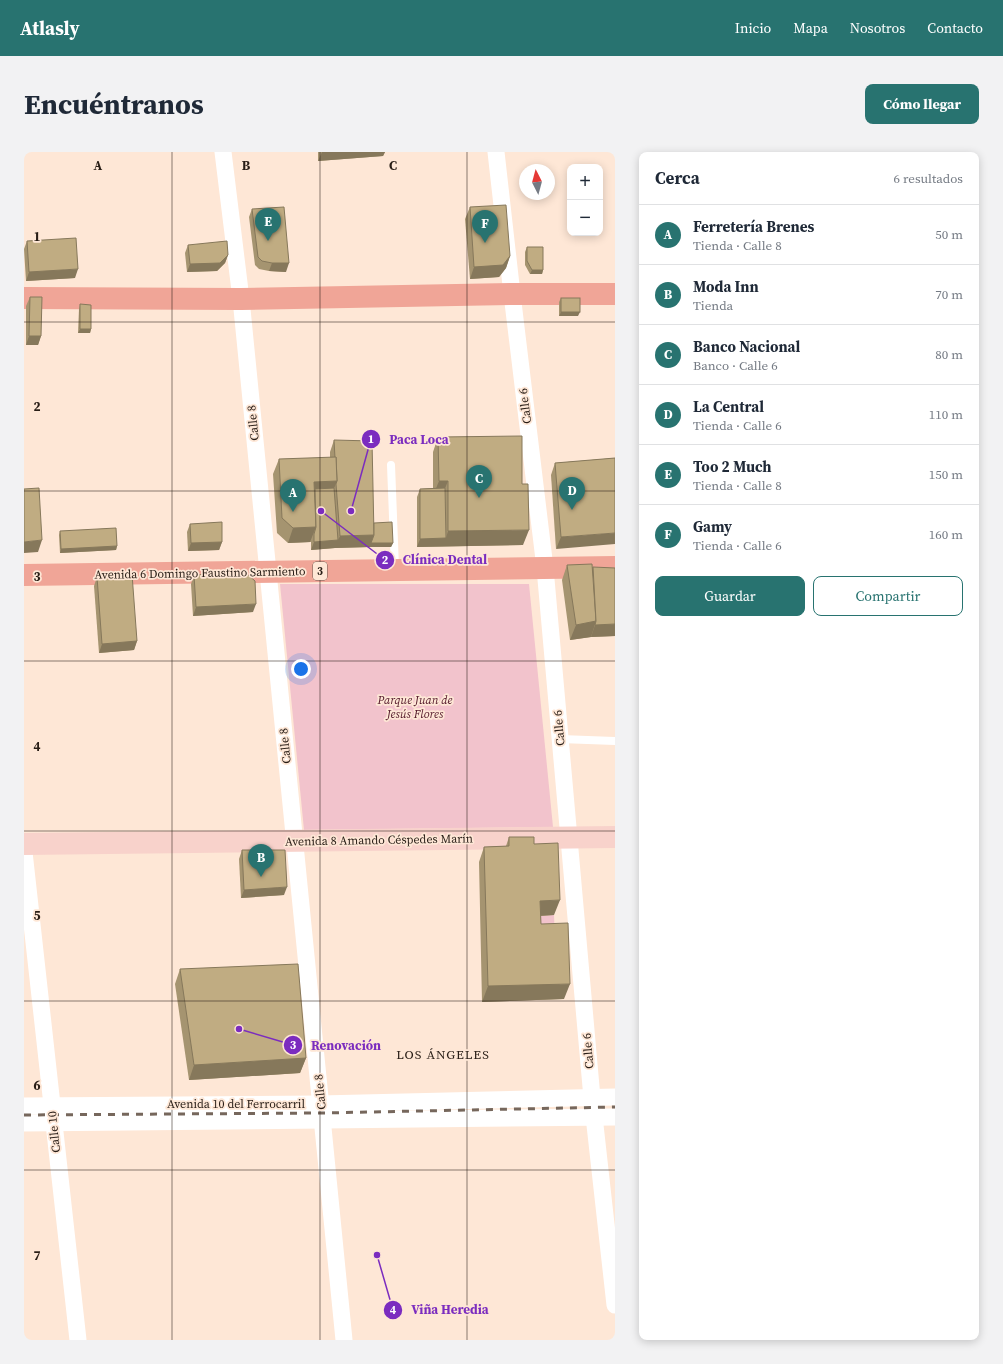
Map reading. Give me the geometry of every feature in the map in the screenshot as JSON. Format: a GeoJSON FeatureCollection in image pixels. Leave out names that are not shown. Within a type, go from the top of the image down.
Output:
{"type":"FeatureCollection","features":[{"type":"Feature","properties":{"kind":"main road"},"geometry":{"type":"LineString","coordinates":[[24,298],[241,299],[512,294],[615,294]]}},
{"type":"Feature","properties":{"kind":"main road","name":"Avenida 6 Domingo Faustino Sarmiento"},"geometry":{"type":"LineString","coordinates":[[24,575],[615,567]]}},
{"type":"Feature","properties":{"kind":"street","name":"Calle 8"},"geometry":{"type":"LineString","coordinates":[[223,152],[241,299],[344,1340]]}},
{"type":"Feature","properties":{"kind":"street","name":"Calle 6"},"geometry":{"type":"LineString","coordinates":[[496,152],[545,568],[592,1098],[615,1305]]}},
{"type":"Feature","properties":{"kind":"street","name":"Avenida 8 Amando Céspedes Marín"},"geometry":{"type":"LineString","coordinates":[[24,844],[615,837]]}},
{"type":"Feature","properties":{"kind":"street","name":"Calle 10"},"geometry":{"type":"LineString","coordinates":[[24,852],[78,1340]]}},
{"type":"Feature","properties":{"kind":"street","name":"Avenida 10 del Ferrocarril"},"geometry":{"type":"LineString","coordinates":[[24,1106],[320,1104],[615,1097]]}},
{"type":"Feature","properties":{"kind":"street","name":"Avenida 10 del Ferrocarril"},"geometry":{"type":"LineString","coordinates":[[24,1123],[615,1117]]}},
{"type":"Feature","properties":{"kind":"lane"},"geometry":{"type":"LineString","coordinates":[[390,465],[395,570]]}},
{"type":"Feature","properties":{"kind":"lane"},"geometry":{"type":"LineString","coordinates":[[560,739],[615,741]]}},
{"type":"Feature","properties":{"kind":"green space","name":"Parque Juan de Jesús Flores"},"geometry":{"type":"Polygon","coordinates":[[[280,584],[529,584],[553,827],[304,830],[280,584]]]}},
{"type":"Feature","properties":{"kind":"green space"},"geometry":{"type":"Polygon","coordinates":[[[554,915],[555,939],[536,939],[535,916],[554,915]]]}},
{"type":"Feature","properties":{"kind":"building"},"geometry":{"type":"Polygon","coordinates":[[[506,205],[510,256],[503,265],[474,267],[470,207],[506,205]]]}},
{"type":"Feature","properties":{"kind":"building"},"geometry":{"type":"Polygon","coordinates":[[[284,207],[289,263],[272,263],[262,261],[258,257],[252,209],[284,207]]]}},
{"type":"Feature","properties":{"kind":"building"},"geometry":{"type":"Polygon","coordinates":[[[76,238],[78,269],[29,272],[27,241],[76,238]]]}},
{"type":"Feature","properties":{"kind":"building"},"geometry":{"type":"Polygon","coordinates":[[[227,241],[228,255],[220,263],[190,264],[188,245],[227,241]]]}},
{"type":"Feature","properties":{"kind":"building"},"geometry":{"type":"Polygon","coordinates":[[[527,247],[543,247],[543,270],[532,270],[527,261],[527,247]]]}},
{"type":"Feature","properties":{"kind":"building"},"geometry":{"type":"Polygon","coordinates":[[[30,297],[42,297],[41,336],[29,336],[30,297]]]}},
{"type":"Feature","properties":{"kind":"building"},"geometry":{"type":"Polygon","coordinates":[[[561,298],[580,298],[580,312],[561,312],[561,298]]]}},
{"type":"Feature","properties":{"kind":"building"},"geometry":{"type":"Polygon","coordinates":[[[80,304],[91,305],[91,329],[80,329],[80,304]]]}},
{"type":"Feature","properties":{"kind":"building"},"geometry":{"type":"Polygon","coordinates":[[[522,436],[522,484],[528,484],[529,530],[448,531],[448,481],[439,481],[438,437],[522,436]]]}},
{"type":"Feature","properties":{"kind":"building"},"geometry":{"type":"Polygon","coordinates":[[[334,440],[372,441],[374,535],[340,536],[334,440]]]}},
{"type":"Feature","properties":{"kind":"building"},"geometry":{"type":"Polygon","coordinates":[[[336,457],[337,481],[314,482],[316,527],[293,528],[282,518],[279,459],[336,457]]]}},
{"type":"Feature","properties":{"kind":"building"},"geometry":{"type":"Polygon","coordinates":[[[615,458],[615,533],[561,537],[555,463],[615,458]]]}},
{"type":"Feature","properties":{"kind":"building"},"geometry":{"type":"Polygon","coordinates":[[[39,488],[42,540],[24,542],[24,489],[39,488]]]}},
{"type":"Feature","properties":{"kind":"building"},"geometry":{"type":"Polygon","coordinates":[[[334,488],[338,540],[314,542],[316,527],[315,489],[334,488]]]}},
{"type":"Feature","properties":{"kind":"building"},"geometry":{"type":"Polygon","coordinates":[[[445,488],[446,538],[420,539],[420,489],[445,488]]]}},
{"type":"Feature","properties":{"kind":"building"},"geometry":{"type":"Polygon","coordinates":[[[222,522],[222,542],[191,543],[190,524],[222,522]]]}},
{"type":"Feature","properties":{"kind":"building"},"geometry":{"type":"Polygon","coordinates":[[[392,522],[393,543],[371,543],[374,535],[374,523],[392,522]]]}},
{"type":"Feature","properties":{"kind":"building"},"geometry":{"type":"Polygon","coordinates":[[[116,528],[117,546],[61,549],[60,531],[116,528]]]}},
{"type":"Feature","properties":{"kind":"building"},"geometry":{"type":"Polygon","coordinates":[[[592,564],[596,621],[576,625],[567,565],[592,564]]]}},
{"type":"Feature","properties":{"kind":"building"},"geometry":{"type":"Polygon","coordinates":[[[593,567],[615,568],[615,624],[595,625],[593,567]]]}},
{"type":"Feature","properties":{"kind":"building"},"geometry":{"type":"Polygon","coordinates":[[[246,573],[255,581],[256,604],[196,607],[194,575],[246,573]]]}},
{"type":"Feature","properties":{"kind":"building"},"geometry":{"type":"Polygon","coordinates":[[[132,574],[137,641],[102,644],[97,577],[132,574]]]}},
{"type":"Feature","properties":{"kind":"building"},"geometry":{"type":"Polygon","coordinates":[[[509,837],[534,837],[534,844],[558,843],[560,900],[540,901],[541,924],[568,923],[570,984],[488,986],[484,847],[509,846],[509,837]]]}},
{"type":"Feature","properties":{"kind":"building"},"geometry":{"type":"Polygon","coordinates":[[[242,850],[285,850],[287,887],[244,890],[242,850]]]}},
{"type":"Feature","properties":{"kind":"building"},"geometry":{"type":"Polygon","coordinates":[[[298,964],[306,1058],[194,1065],[180,969],[298,964]]]}},
{"type":"Feature","properties":{"kind":"railway"},"geometry":{"type":"LineString","coordinates":[[24,1115],[322,1113],[615,1107]]}},
{"type":"Feature","properties":{"kind":"place","name":"Too 2 Much"},"geometry":{"type":"Point","coordinates":[268,241]}},
{"type":"Feature","properties":{"kind":"place","name":"Gamy"},"geometry":{"type":"Point","coordinates":[485,243]}},
{"type":"Feature","properties":{"kind":"place","name":"Banco Nacional"},"geometry":{"type":"Point","coordinates":[479,498]}},
{"type":"Feature","properties":{"kind":"place","name":"La Central"},"geometry":{"type":"Point","coordinates":[572,510]}},
{"type":"Feature","properties":{"kind":"place","name":"Clínica Dental"},"geometry":{"type":"Point","coordinates":[321,511]}},
{"type":"Feature","properties":{"kind":"place","name":"Paca Loca"},"geometry":{"type":"Point","coordinates":[351,511]}},
{"type":"Feature","properties":{"kind":"place","name":"Ferretería Brenes"},"geometry":{"type":"Point","coordinates":[293,512]}},
{"type":"Feature","properties":{"kind":"place","name":"Moda Inn"},"geometry":{"type":"Point","coordinates":[261,877]}},
{"type":"Feature","properties":{"kind":"place","name":"Renovación"},"geometry":{"type":"Point","coordinates":[239,1029]}},
{"type":"Feature","properties":{"kind":"place","name":"Viña Heredia"},"geometry":{"type":"Point","coordinates":[377,1255]}},
{"type":"Feature","properties":{"kind":"district","name":"LOS ÁNGELES"},"geometry":{"type":"Point","coordinates":[443,1054]}}]}
